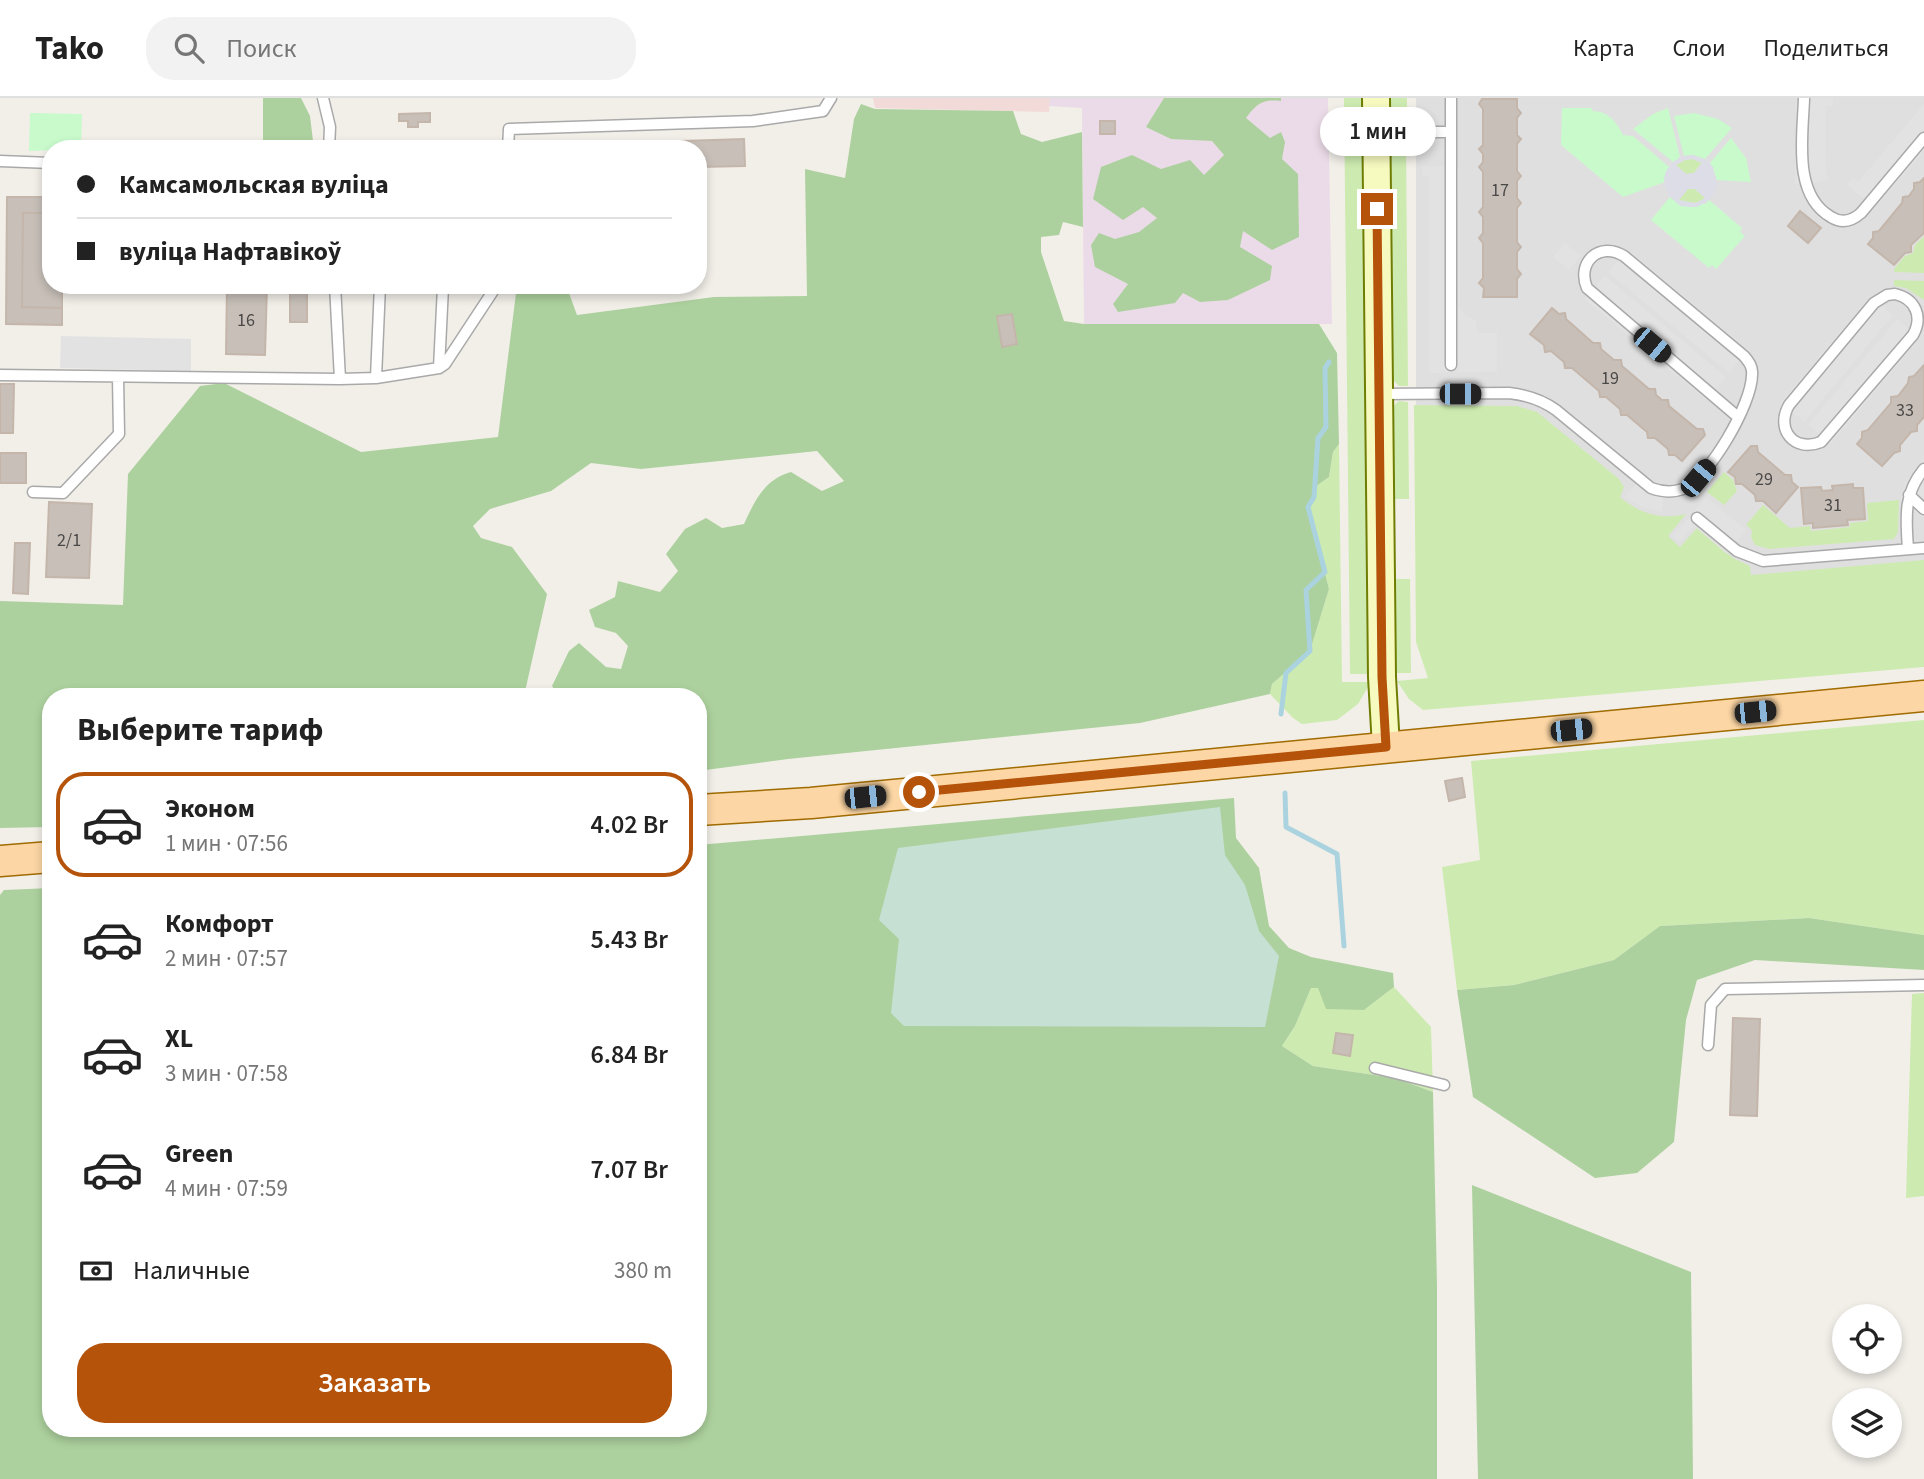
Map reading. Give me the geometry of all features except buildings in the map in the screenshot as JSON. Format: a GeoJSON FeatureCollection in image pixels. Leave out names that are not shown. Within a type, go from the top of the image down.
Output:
{"type":"FeatureCollection","features":[{"type":"Feature","properties":{"kind":"main road"},"geometry":{"type":"LineString","coordinates":[[707,809],[811,803],[1924,696]]}},
{"type":"Feature","properties":{"kind":"main road"},"geometry":{"type":"LineString","coordinates":[[0,860],[42,858]]}},
{"type":"Feature","properties":{"kind":"street"},"geometry":{"type":"LineString","coordinates":[[1376,98],[1382,677],[1386,747]]}},
{"type":"Feature","properties":{"kind":"lane"},"geometry":{"type":"LineString","coordinates":[[323,98],[330,127],[329,140]]}},
{"type":"Feature","properties":{"kind":"lane"},"geometry":{"type":"LineString","coordinates":[[508,140],[509,130],[753,121],[823,111],[831,98]]}},
{"type":"Feature","properties":{"kind":"lane"},"geometry":{"type":"LineString","coordinates":[[1451,98],[1451,365]]}},
{"type":"Feature","properties":{"kind":"lane"},"geometry":{"type":"LineString","coordinates":[[1804,98],[1804,178],[1815,202],[1834,219],[1849,220],[1861,213],[1924,138]]}},
{"type":"Feature","properties":{"kind":"lane"},"geometry":{"type":"LineString","coordinates":[[1376,132],[1451,132]]}},
{"type":"Feature","properties":{"kind":"lane"},"geometry":{"type":"LineString","coordinates":[[0,161],[42,163]]}},
{"type":"Feature","properties":{"kind":"lane"},"geometry":{"type":"LineString","coordinates":[[1378,394],[1509,393],[1534,398],[1556,410],[1642,483],[1661,491],[1681,489],[1698,478],[1727,442],[1738,417],[1753,377],[1752,369],[1744,356],[1624,256],[1617,252],[1602,251],[1589,259],[1583,274],[1592,295],[1738,417]]}},
{"type":"Feature","properties":{"kind":"lane"},"geometry":{"type":"LineString","coordinates":[[335,294],[340,379]]}},
{"type":"Feature","properties":{"kind":"lane"},"geometry":{"type":"LineString","coordinates":[[376,377],[380,294]]}},
{"type":"Feature","properties":{"kind":"lane"},"geometry":{"type":"LineString","coordinates":[[439,368],[443,294]]}},
{"type":"Feature","properties":{"kind":"lane"},"geometry":{"type":"LineString","coordinates":[[0,375],[340,379],[439,368],[445,364],[491,294]]}},
{"type":"Feature","properties":{"kind":"lane"},"geometry":{"type":"LineString","coordinates":[[1895,294],[1909,300],[1920,310],[1913,335],[1827,437],[1821,442],[1806,446],[1786,434],[1783,419],[1788,405],[1874,303],[1880,298],[1895,294]]}},
{"type":"Feature","properties":{"kind":"lane"},"geometry":{"type":"LineString","coordinates":[[33,492],[63,493],[119,434],[118,377]]}},
{"type":"Feature","properties":{"kind":"lane"},"geometry":{"type":"LineString","coordinates":[[1908,549],[1906,517],[1909,495],[1924,469]]}},
{"type":"Feature","properties":{"kind":"lane"},"geometry":{"type":"LineString","coordinates":[[1909,495],[1924,509]]}},
{"type":"Feature","properties":{"kind":"lane"},"geometry":{"type":"LineString","coordinates":[[1697,518],[1737,551],[1763,561],[1924,548]]}},
{"type":"Feature","properties":{"kind":"lane"},"geometry":{"type":"LineString","coordinates":[[1708,1045],[1711,1005],[1725,989],[1924,985]]}},
{"type":"Feature","properties":{"kind":"lane"},"geometry":{"type":"LineString","coordinates":[[1375,1068],[1444,1085]]}},
{"type":"Feature","properties":{"kind":"shaded area"},"geometry":{"type":"Polygon","coordinates":[[[873,98],[1050,98],[1049,112],[875,108],[873,98]]]}},
{"type":"Feature","properties":{"kind":"shaded area"},"geometry":{"type":"Polygon","coordinates":[[[1050,98],[1328,98],[1332,324],[1084,324],[1082,108],[1049,106],[1050,98]]]}},
{"type":"Feature","properties":{"kind":"shaded area"},"geometry":{"type":"Polygon","coordinates":[[[1416,98],[1924,98],[1924,597],[1416,642],[1416,98]]]}},
{"type":"Feature","properties":{"kind":"shaded area"},"geometry":{"type":"Polygon","coordinates":[[[1796,98],[1833,98],[1833,106],[1826,106],[1825,165],[1828,179],[1810,185],[1795,184],[1796,98]]]}},
{"type":"Feature","properties":{"kind":"shaded area"},"geometry":{"type":"Polygon","coordinates":[[[1924,104],[1924,151],[1875,208],[1847,185],[1853,178],[1858,182],[1924,104]]]}},
{"type":"Feature","properties":{"kind":"shaded area"},"geometry":{"type":"Polygon","coordinates":[[[1693,155],[1708,161],[1713,167],[1717,183],[1715,191],[1709,200],[1697,207],[1681,206],[1670,197],[1665,187],[1666,171],[1673,162],[1693,155]],[[1692,159],[1676,165],[1686,174],[1694,173],[1702,163],[1692,159]],[[1688,189],[1679,200],[1696,203],[1705,198],[1695,189],[1688,189]]]}},
{"type":"Feature","properties":{"kind":"shaded area"},"geometry":{"type":"Polygon","coordinates":[[[1422,166],[1459,166],[1460,308],[1467,317],[1476,320],[1477,333],[1497,333],[1497,372],[1429,373],[1429,176],[1422,175],[1422,166]]]}},
{"type":"Feature","properties":{"kind":"shaded area"},"geometry":{"type":"Polygon","coordinates":[[[1565,243],[1581,256],[1569,270],[1553,257],[1565,243]]]}},
{"type":"Feature","properties":{"kind":"shaded area"},"geometry":{"type":"Polygon","coordinates":[[[1627,249],[1748,350],[1729,373],[1608,272],[1627,249]]]}},
{"type":"Feature","properties":{"kind":"shaded area"},"geometry":{"type":"Polygon","coordinates":[[[1605,276],[1726,377],[1706,400],[1585,299],[1605,276]]]}},
{"type":"Feature","properties":{"kind":"shaded area"},"geometry":{"type":"Polygon","coordinates":[[[1870,296],[1893,315],[1804,422],[1781,402],[1870,296]]]}},
{"type":"Feature","properties":{"kind":"shaded area"},"geometry":{"type":"Polygon","coordinates":[[[1897,319],[1920,338],[1831,444],[1808,425],[1897,319]]]}},
{"type":"Feature","properties":{"kind":"shaded area"},"geometry":{"type":"Polygon","coordinates":[[[61,336],[191,339],[191,371],[60,368],[61,336]]]}},
{"type":"Feature","properties":{"kind":"shaded area"},"geometry":{"type":"Polygon","coordinates":[[[1924,457],[1924,519],[1900,498],[1906,481],[1924,457]]]}},
{"type":"Feature","properties":{"kind":"shaded area"},"geometry":{"type":"Polygon","coordinates":[[[1644,474],[1665,484],[1662,512],[1642,507],[1625,497],[1644,474]]]}},
{"type":"Feature","properties":{"kind":"shaded area"},"geometry":{"type":"Polygon","coordinates":[[[1706,497],[1746,530],[1727,554],[1694,526],[1680,542],[1673,536],[1706,497]]]}},
{"type":"Feature","properties":{"kind":"green space"},"geometry":{"type":"Polygon","coordinates":[[[263,98],[301,98],[310,116],[313,140],[263,140],[263,98]]]}},
{"type":"Feature","properties":{"kind":"green space"},"geometry":{"type":"Polygon","coordinates":[[[1164,98],[1281,98],[1281,101],[1261,103],[1246,118],[1270,138],[1281,132],[1285,142],[1282,159],[1298,174],[1299,237],[1272,250],[1243,231],[1240,247],[1272,266],[1270,280],[1228,300],[1200,302],[1183,293],[1175,303],[1118,312],[1113,304],[1128,284],[1095,267],[1091,245],[1099,233],[1115,239],[1139,232],[1157,218],[1143,207],[1123,220],[1093,199],[1101,167],[1132,155],[1161,169],[1190,160],[1204,175],[1224,155],[1212,141],[1171,139],[1146,127],[1164,98]]]}},
{"type":"Feature","properties":{"kind":"green space"},"geometry":{"type":"Polygon","coordinates":[[[1344,98],[1365,98],[1371,674],[1350,674],[1344,98]]]}},
{"type":"Feature","properties":{"kind":"green space"},"geometry":{"type":"Polygon","coordinates":[[[1389,98],[1407,98],[1407,124],[1391,121],[1389,98]]]}},
{"type":"Feature","properties":{"kind":"green space"},"geometry":{"type":"Polygon","coordinates":[[[861,104],[875,109],[1013,111],[1021,134],[1042,142],[1082,132],[1083,227],[1063,222],[1059,235],[1041,237],[1041,252],[1064,321],[1084,324],[1319,324],[1337,353],[1339,444],[1333,452],[1329,477],[1315,487],[1314,497],[1308,507],[1329,589],[1310,651],[1272,684],[1270,694],[1140,723],[707,770],[707,688],[552,686],[569,651],[579,643],[606,667],[621,669],[628,646],[616,633],[595,627],[589,610],[615,597],[618,581],[660,592],[678,571],[666,554],[685,529],[706,518],[722,528],[744,524],[768,485],[791,472],[822,491],[844,481],[817,451],[641,469],[591,463],[551,491],[490,509],[473,526],[481,538],[512,547],[547,594],[526,688],[42,688],[42,827],[0,828],[0,601],[123,605],[128,474],[200,386],[224,383],[361,452],[498,437],[516,294],[569,294],[577,315],[714,297],[807,296],[805,169],[845,178],[854,119],[861,104]]]}},
{"type":"Feature","properties":{"kind":"green space"},"geometry":{"type":"Polygon","coordinates":[[[1562,108],[1592,108],[1592,111],[1608,115],[1623,135],[1633,136],[1669,167],[1665,182],[1623,197],[1561,145],[1562,108]]]}},
{"type":"Feature","properties":{"kind":"green space"},"geometry":{"type":"Polygon","coordinates":[[[1668,108],[1680,157],[1673,162],[1633,129],[1653,114],[1668,108]]]}},
{"type":"Feature","properties":{"kind":"green space"},"geometry":{"type":"Polygon","coordinates":[[[30,113],[82,114],[81,140],[42,140],[42,150],[29,151],[30,113]]]}},
{"type":"Feature","properties":{"kind":"green space"},"geometry":{"type":"Polygon","coordinates":[[[1694,113],[1718,119],[1732,128],[1705,159],[1693,155],[1684,156],[1674,116],[1694,113]]]}},
{"type":"Feature","properties":{"kind":"green space"},"geometry":{"type":"Polygon","coordinates":[[[1731,138],[1746,158],[1751,182],[1717,180],[1710,163],[1731,138]]]}},
{"type":"Feature","properties":{"kind":"green space"},"geometry":{"type":"Polygon","coordinates":[[[1397,140],[1406,140],[1408,386],[1399,386],[1391,378],[1388,147],[1397,140]]]}},
{"type":"Feature","properties":{"kind":"green space"},"geometry":{"type":"Polygon","coordinates":[[[1685,160],[1702,162],[1694,173],[1686,174],[1676,165],[1685,160]]]}},
{"type":"Feature","properties":{"kind":"green space"},"geometry":{"type":"Polygon","coordinates":[[[1688,189],[1695,189],[1705,198],[1693,203],[1679,200],[1688,189]]]}},
{"type":"Feature","properties":{"kind":"green space"},"geometry":{"type":"Polygon","coordinates":[[[1670,197],[1681,206],[1705,204],[1709,200],[1742,228],[1740,232],[1745,236],[1716,269],[1712,265],[1709,268],[1651,220],[1670,197]]]}},
{"type":"Feature","properties":{"kind":"green space"},"geometry":{"type":"Polygon","coordinates":[[[1924,236],[1924,273],[1894,272],[1905,256],[1913,253],[1915,245],[1924,236]]]}},
{"type":"Feature","properties":{"kind":"green space"},"geometry":{"type":"Polygon","coordinates":[[[1894,280],[1924,281],[1924,300],[1906,288],[1894,286],[1894,280]]]}},
{"type":"Feature","properties":{"kind":"green space"},"geometry":{"type":"Polygon","coordinates":[[[1399,401],[1408,402],[1409,499],[1395,499],[1388,462],[1388,420],[1399,401]]]}},
{"type":"Feature","properties":{"kind":"green space"},"geometry":{"type":"Polygon","coordinates":[[[1414,405],[1517,406],[1537,412],[1619,479],[1624,487],[1620,497],[1628,503],[1659,516],[1686,514],[1668,536],[1680,547],[1697,528],[1733,558],[1750,566],[1751,575],[1924,560],[1924,667],[1423,710],[1409,699],[1397,681],[1428,678],[1416,642],[1414,405]]]}},
{"type":"Feature","properties":{"kind":"green space"},"geometry":{"type":"Polygon","coordinates":[[[1339,444],[1342,682],[1371,682],[1358,704],[1337,720],[1302,724],[1270,694],[1272,684],[1310,651],[1329,589],[1308,507],[1314,497],[1315,487],[1329,477],[1333,452],[1339,444]]]}},
{"type":"Feature","properties":{"kind":"green space"},"geometry":{"type":"Polygon","coordinates":[[[1724,472],[1733,480],[1737,491],[1724,505],[1707,492],[1724,472]]]}},
{"type":"Feature","properties":{"kind":"green space"},"geometry":{"type":"Polygon","coordinates":[[[1899,500],[1898,532],[1894,539],[1769,549],[1755,545],[1751,537],[1752,530],[1746,525],[1763,505],[1790,528],[1810,526],[1811,531],[1850,527],[1850,523],[1868,521],[1867,503],[1899,500]]]}},
{"type":"Feature","properties":{"kind":"green space"},"geometry":{"type":"Polygon","coordinates":[[[1396,579],[1410,579],[1411,673],[1390,673],[1390,628],[1396,579]]]}},
{"type":"Feature","properties":{"kind":"green space"},"geometry":{"type":"Polygon","coordinates":[[[1924,720],[1924,935],[1809,918],[1660,926],[1614,960],[1514,985],[1457,990],[1442,867],[1480,860],[1471,761],[1924,720]]]}},
{"type":"Feature","properties":{"kind":"green space"},"geometry":{"type":"Polygon","coordinates":[[[1234,798],[1236,838],[1259,868],[1269,926],[1289,948],[1311,957],[1393,973],[1394,987],[1364,1010],[1326,1009],[1318,988],[1311,988],[1295,1026],[1282,1046],[1313,1066],[1395,1078],[1433,1092],[1437,1479],[0,1479],[0,895],[4,890],[42,888],[42,1437],[707,1437],[707,844],[1234,798]]]}},
{"type":"Feature","properties":{"kind":"green space"},"geometry":{"type":"Polygon","coordinates":[[[1220,807],[1225,855],[1245,885],[1259,931],[1279,956],[1265,1027],[904,1026],[891,1013],[899,939],[879,920],[898,848],[1220,807]]]}},
{"type":"Feature","properties":{"kind":"green space"},"geometry":{"type":"Polygon","coordinates":[[[1809,918],[1924,935],[1924,970],[1755,960],[1697,980],[1686,1020],[1674,1142],[1637,1173],[1595,1178],[1473,1097],[1457,990],[1514,985],[1614,960],[1660,926],[1809,918]]]}},
{"type":"Feature","properties":{"kind":"green space"},"geometry":{"type":"Polygon","coordinates":[[[1394,987],[1431,1027],[1433,1092],[1395,1078],[1313,1066],[1282,1046],[1295,1026],[1311,988],[1318,988],[1364,1010],[1394,987]]]}},
{"type":"Feature","properties":{"kind":"green space"},"geometry":{"type":"Polygon","coordinates":[[[1924,993],[1924,1196],[1906,1198],[1912,994],[1924,993]]]}},
{"type":"Feature","properties":{"kind":"green space"},"geometry":{"type":"Polygon","coordinates":[[[1472,1185],[1691,1272],[1693,1479],[1478,1479],[1472,1185]]]}},
{"type":"Feature","properties":{"kind":"waterway"},"geometry":{"type":"LineString","coordinates":[[1281,714],[1286,673],[1310,651],[1306,590],[1325,572],[1308,507],[1314,497],[1318,438],[1326,427],[1325,368],[1329,362]]}},
{"type":"Feature","properties":{"kind":"waterway"},"geometry":{"type":"LineString","coordinates":[[1285,793],[1286,827],[1337,854],[1344,946]]}},
{"type":"Feature","properties":{"kind":"route"},"geometry":{"type":"LineString","coordinates":[[919,792],[1386,747],[1382,677],[1377,209]]}}]}
